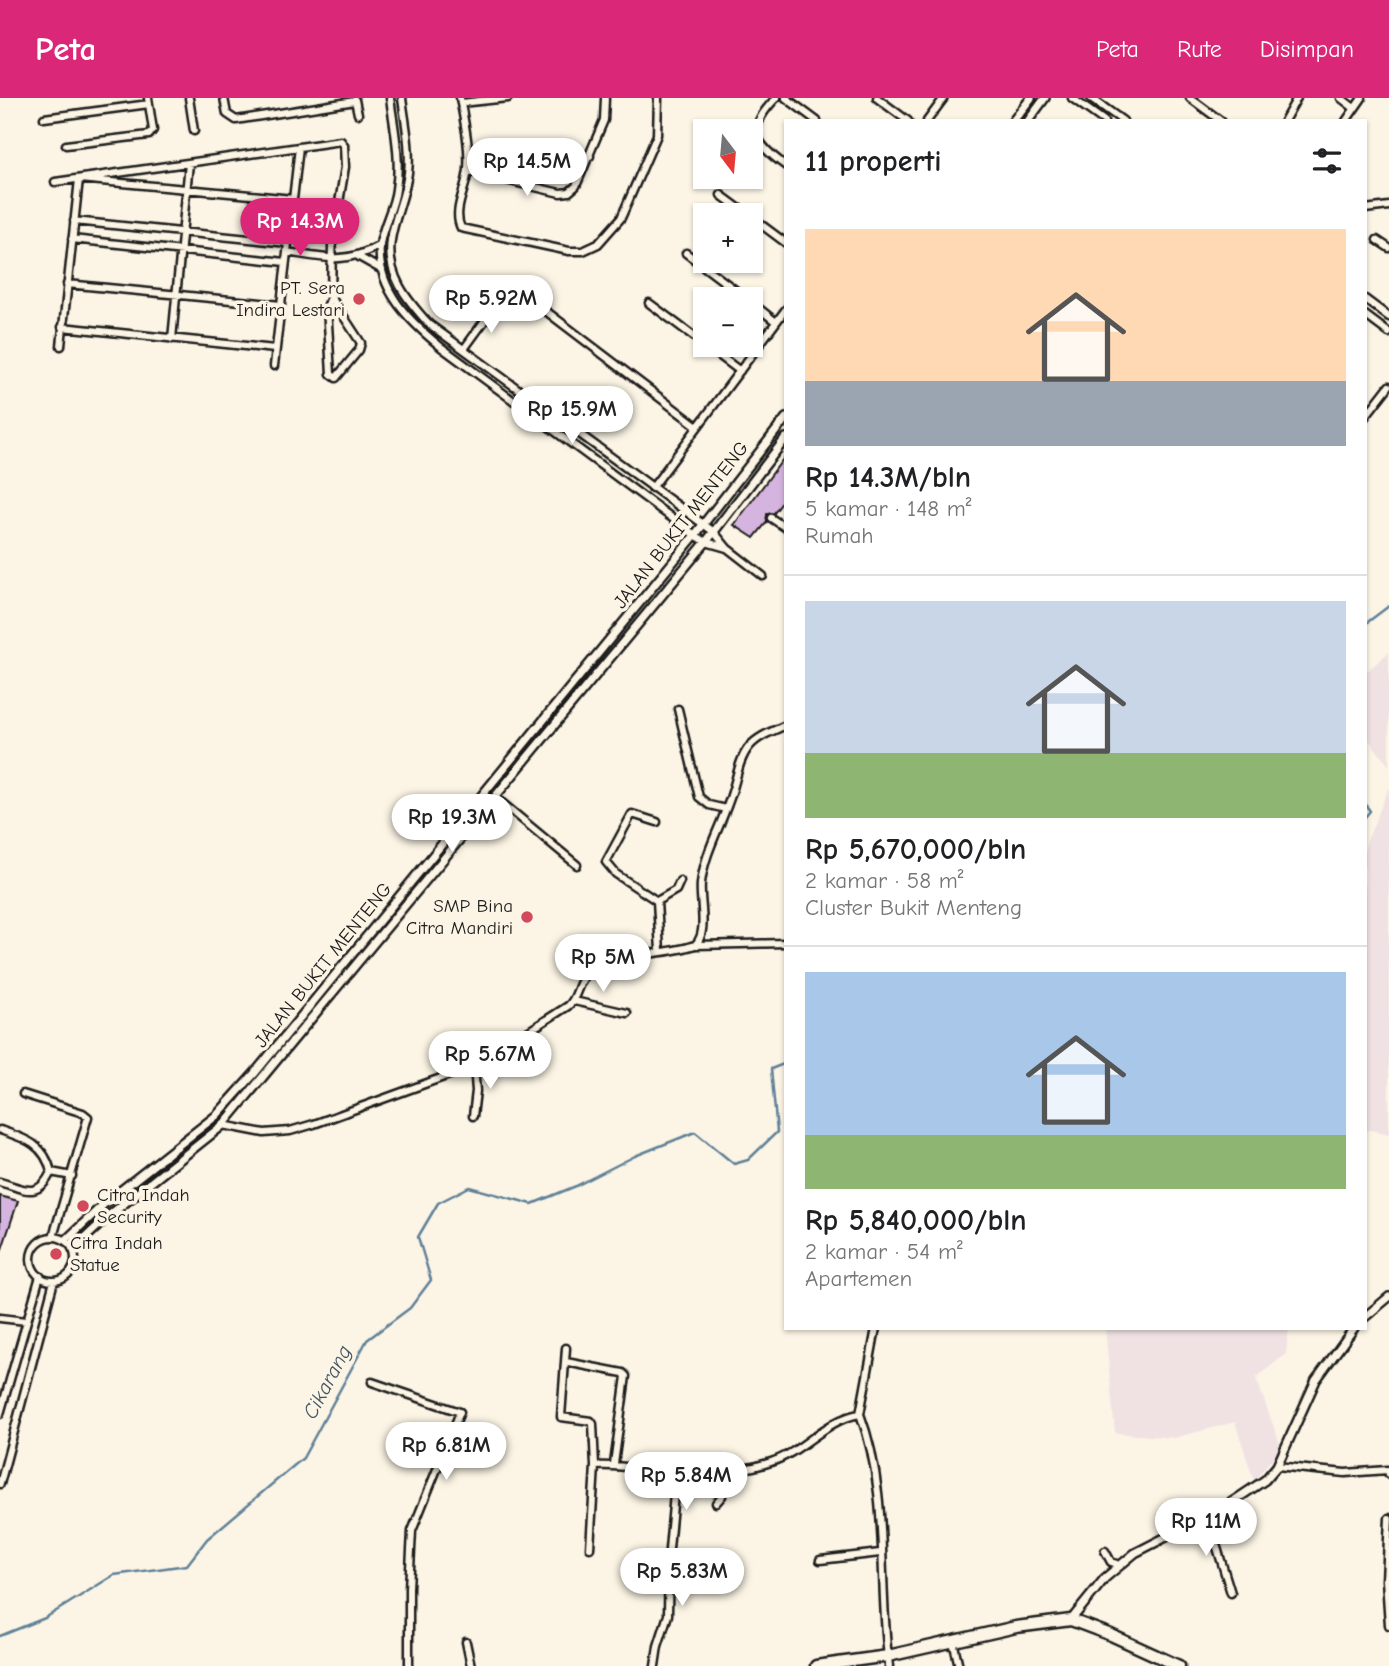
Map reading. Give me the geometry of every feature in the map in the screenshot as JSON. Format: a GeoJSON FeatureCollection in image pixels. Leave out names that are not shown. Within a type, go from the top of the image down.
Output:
{"type":"FeatureCollection","features":[{"type":"Feature","properties":{"kind":"main road"},"geometry":{"type":"LineString","coordinates":[[816,1666],[888,1661],[953,1641],[1016,1627],[1071,1620],[1111,1634],[1179,1666]]}},
{"type":"Feature","properties":{"kind":"street"},"geometry":{"type":"LineString","coordinates":[[189,98],[194,131]]}},
{"type":"Feature","properties":{"kind":"street"},"geometry":{"type":"LineString","coordinates":[[225,98],[227,114],[236,120],[355,99],[358,114]]}},
{"type":"Feature","properties":{"kind":"street"},"geometry":{"type":"LineString","coordinates":[[390,98],[398,156],[396,190],[380,245],[382,270],[396,302],[422,332],[695,535],[706,542],[727,548]]}},
{"type":"Feature","properties":{"kind":"street"},"geometry":{"type":"LineString","coordinates":[[402,98],[409,147],[409,169],[404,199],[391,238],[390,253],[392,269],[403,295],[429,324],[704,524],[727,548],[763,576]]}},
{"type":"Feature","properties":{"kind":"street"},"geometry":{"type":"LineString","coordinates":[[508,98],[461,101],[468,171],[457,216],[461,228],[569,251],[583,251],[598,244],[613,229],[631,200],[657,135],[658,98]]}},
{"type":"Feature","properties":{"kind":"street"},"geometry":{"type":"LineString","coordinates":[[468,171],[569,192],[576,187],[604,120],[605,98]]}},
{"type":"Feature","properties":{"kind":"street"},"geometry":{"type":"LineString","coordinates":[[776,98],[756,123],[764,150],[784,165]]}},
{"type":"Feature","properties":{"kind":"street"},"geometry":{"type":"LineString","coordinates":[[786,98],[814,119]]}},
{"type":"Feature","properties":{"kind":"street"},"geometry":{"type":"LineString","coordinates":[[877,98],[905,119]]}},
{"type":"Feature","properties":{"kind":"street"},"geometry":{"type":"LineString","coordinates":[[928,119],[944,98]]}},
{"type":"Feature","properties":{"kind":"street"},"geometry":{"type":"LineString","coordinates":[[1015,119],[1031,98]]}},
{"type":"Feature","properties":{"kind":"street"},"geometry":{"type":"LineString","coordinates":[[1029,119],[1045,98]]}},
{"type":"Feature","properties":{"kind":"street"},"geometry":{"type":"LineString","coordinates":[[1072,98],[1101,119]]}},
{"type":"Feature","properties":{"kind":"street"},"geometry":{"type":"LineString","coordinates":[[1091,98],[1120,119]]}},
{"type":"Feature","properties":{"kind":"street"},"geometry":{"type":"LineString","coordinates":[[1190,98],[1218,119]]}},
{"type":"Feature","properties":{"kind":"street"},"geometry":{"type":"LineString","coordinates":[[1284,98],[1295,101],[1285,119]]}},
{"type":"Feature","properties":{"kind":"street"},"geometry":{"type":"LineString","coordinates":[[1341,98],[1354,108]]}},
{"type":"Feature","properties":{"kind":"street"},"geometry":{"type":"LineString","coordinates":[[1347,119],[1362,98]]}},
{"type":"Feature","properties":{"kind":"street"},"geometry":{"type":"LineString","coordinates":[[44,118],[149,101],[153,130],[149,135],[66,145]]}},
{"type":"Feature","properties":{"kind":"street"},"geometry":{"type":"LineString","coordinates":[[55,182],[341,141],[344,145],[345,167],[330,258],[331,296],[327,307],[331,374],[336,378],[359,350],[361,343],[331,296]]}},
{"type":"Feature","properties":{"kind":"street"},"geometry":{"type":"LineString","coordinates":[[274,366],[299,147]]}},
{"type":"Feature","properties":{"kind":"street"},"geometry":{"type":"LineString","coordinates":[[490,175],[512,165],[590,156]]}},
{"type":"Feature","properties":{"kind":"street"},"geometry":{"type":"LineString","coordinates":[[172,339],[189,163]]}},
{"type":"Feature","properties":{"kind":"street"},"geometry":{"type":"LineString","coordinates":[[79,179],[293,199]]}},
{"type":"Feature","properties":{"kind":"street"},"geometry":{"type":"LineString","coordinates":[[61,346],[79,179]]}},
{"type":"Feature","properties":{"kind":"street"},"geometry":{"type":"LineString","coordinates":[[722,195],[733,203]]}},
{"type":"Feature","properties":{"kind":"street"},"geometry":{"type":"LineString","coordinates":[[1367,209],[1389,205]]}},
{"type":"Feature","properties":{"kind":"street"},"geometry":{"type":"LineString","coordinates":[[74,221],[288,243]]}},
{"type":"Feature","properties":{"kind":"street"},"geometry":{"type":"LineString","coordinates":[[763,226],[784,242]]}},
{"type":"Feature","properties":{"kind":"street"},"geometry":{"type":"LineString","coordinates":[[72,239],[285,262]]}},
{"type":"Feature","properties":{"kind":"street"},"geometry":{"type":"LineString","coordinates":[[1377,240],[1389,248]]}},
{"type":"Feature","properties":{"kind":"street"},"geometry":{"type":"LineString","coordinates":[[287,252],[330,258],[359,257],[380,245]]}},
{"type":"Feature","properties":{"kind":"street"},"geometry":{"type":"LineString","coordinates":[[686,253],[731,287]]}},
{"type":"Feature","properties":{"kind":"street"},"geometry":{"type":"LineString","coordinates":[[359,257],[382,270]]}},
{"type":"Feature","properties":{"kind":"street"},"geometry":{"type":"LineString","coordinates":[[67,284],[281,306]]}},
{"type":"Feature","properties":{"kind":"street"},"geometry":{"type":"LineString","coordinates":[[1367,300],[1389,317]]}},
{"type":"Feature","properties":{"kind":"street"},"geometry":{"type":"LineString","coordinates":[[649,303],[740,371]]}},
{"type":"Feature","properties":{"kind":"street"},"geometry":{"type":"LineString","coordinates":[[464,349],[496,305]]}},
{"type":"Feature","properties":{"kind":"street"},"geometry":{"type":"LineString","coordinates":[[538,305],[697,426]]}},
{"type":"Feature","properties":{"kind":"street"},"geometry":{"type":"LineString","coordinates":[[763,312],[776,322]]}},
{"type":"Feature","properties":{"kind":"street"},"geometry":{"type":"LineString","coordinates":[[652,488],[784,312]]}},
{"type":"Feature","properties":{"kind":"street"},"geometry":{"type":"LineString","coordinates":[[1367,316],[1389,333]]}},
{"type":"Feature","properties":{"kind":"street"},"geometry":{"type":"LineString","coordinates":[[62,327],[275,349]]}},
{"type":"Feature","properties":{"kind":"street"},"geometry":{"type":"LineString","coordinates":[[1367,415],[1389,386]]}},
{"type":"Feature","properties":{"kind":"street","name":"JALAN BUKIT MENTENG"},"geometry":{"type":"LineString","coordinates":[[66,1240],[105,1203],[217,1115],[254,1074],[704,524],[784,421]]}},
{"type":"Feature","properties":{"kind":"street","name":"JALAN BUKIT MENTENG"},"geometry":{"type":"LineString","coordinates":[[54,1281],[63,1279],[74,1268],[73,1249],[111,1214],[223,1125],[706,542],[784,441]]}},
{"type":"Feature","properties":{"kind":"street"},"geometry":{"type":"LineString","coordinates":[[771,518],[783,526]]}},
{"type":"Feature","properties":{"kind":"street"},"geometry":{"type":"LineString","coordinates":[[677,709],[699,797],[709,805],[726,809]]}},
{"type":"Feature","properties":{"kind":"street"},"geometry":{"type":"LineString","coordinates":[[695,946],[702,936],[701,883],[711,843],[726,809],[739,767],[749,747],[763,735],[784,726]]}},
{"type":"Feature","properties":{"kind":"street"},"geometry":{"type":"LineString","coordinates":[[495,797],[577,866]]}},
{"type":"Feature","properties":{"kind":"street"},"geometry":{"type":"LineString","coordinates":[[657,822],[632,814],[606,862],[616,874],[657,901]]}},
{"type":"Feature","properties":{"kind":"street"},"geometry":{"type":"LineString","coordinates":[[657,901],[676,890],[680,881]]}},
{"type":"Feature","properties":{"kind":"street"},"geometry":{"type":"LineString","coordinates":[[657,901],[660,951]]}},
{"type":"Feature","properties":{"kind":"street"},"geometry":{"type":"LineString","coordinates":[[223,1125],[258,1133],[290,1131],[474,1066],[574,1001],[587,974],[628,957],[695,946],[784,943]]}},
{"type":"Feature","properties":{"kind":"street"},"geometry":{"type":"LineString","coordinates":[[574,1001],[626,1013]]}},
{"type":"Feature","properties":{"kind":"street"},"geometry":{"type":"LineString","coordinates":[[473,1116],[476,1091],[474,1066]]}},
{"type":"Feature","properties":{"kind":"street"},"geometry":{"type":"LineString","coordinates":[[23,1094],[86,1115],[88,1119],[53,1237]]}},
{"type":"Feature","properties":{"kind":"street"},"geometry":{"type":"LineString","coordinates":[[0,1130],[32,1141],[47,1159],[51,1172],[41,1188],[30,1191],[0,1182]]}},
{"type":"Feature","properties":{"kind":"street"},"geometry":{"type":"LineString","coordinates":[[51,1172],[72,1176]]}},
{"type":"Feature","properties":{"kind":"street"},"geometry":{"type":"LineString","coordinates":[[0,1484],[54,1281],[40,1276],[32,1264],[32,1254],[40,1242],[53,1237],[66,1240],[73,1249]]}},
{"type":"Feature","properties":{"kind":"street"},"geometry":{"type":"LineString","coordinates":[[0,1414],[40,1276]]}},
{"type":"Feature","properties":{"kind":"street"},"geometry":{"type":"LineString","coordinates":[[1367,1315],[1389,1297]]}},
{"type":"Feature","properties":{"kind":"street"},"geometry":{"type":"LineString","coordinates":[[0,1318],[26,1321]]}},
{"type":"Feature","properties":{"kind":"street"},"geometry":{"type":"LineString","coordinates":[[876,1330],[860,1414],[867,1434],[878,1493],[888,1661]]}},
{"type":"Feature","properties":{"kind":"street"},"geometry":{"type":"LineString","coordinates":[[1071,1620],[1105,1578],[1149,1543],[1254,1489],[1277,1466],[1316,1380],[1353,1330]]}},
{"type":"Feature","properties":{"kind":"street"},"geometry":{"type":"LineString","coordinates":[[566,1348],[561,1417],[591,1421],[593,1424],[595,1466],[590,1548]]}},
{"type":"Feature","properties":{"kind":"street"},"geometry":{"type":"LineString","coordinates":[[566,1362],[623,1373],[626,1376],[614,1464]]}},
{"type":"Feature","properties":{"kind":"street"},"geometry":{"type":"LineString","coordinates":[[372,1382],[460,1412],[412,1531],[409,1666]]}},
{"type":"Feature","properties":{"kind":"street"},"geometry":{"type":"LineString","coordinates":[[595,1466],[614,1464],[676,1472],[770,1463],[805,1445],[842,1419],[860,1414]]}},
{"type":"Feature","properties":{"kind":"street"},"geometry":{"type":"LineString","coordinates":[[1277,1466],[1345,1473],[1389,1472]]}},
{"type":"Feature","properties":{"kind":"street"},"geometry":{"type":"LineString","coordinates":[[716,1503],[722,1496],[716,1478],[718,1470]]}},
{"type":"Feature","properties":{"kind":"street"},"geometry":{"type":"LineString","coordinates":[[655,1666],[657,1646],[668,1615],[669,1549],[676,1472]]}},
{"type":"Feature","properties":{"kind":"street"},"geometry":{"type":"LineString","coordinates":[[1208,1515],[1231,1593]]}},
{"type":"Feature","properties":{"kind":"street"},"geometry":{"type":"LineString","coordinates":[[1389,1518],[1385,1580],[1389,1625]]}},
{"type":"Feature","properties":{"kind":"street"},"geometry":{"type":"LineString","coordinates":[[1105,1551],[1111,1562],[1120,1565]]}},
{"type":"Feature","properties":{"kind":"street"},"geometry":{"type":"LineString","coordinates":[[820,1560],[880,1553]]}},
{"type":"Feature","properties":{"kind":"street"},"geometry":{"type":"LineString","coordinates":[[953,1641],[959,1666]]}},
{"type":"Feature","properties":{"kind":"street"},"geometry":{"type":"LineString","coordinates":[[466,1642],[471,1666]]}},
{"type":"Feature","properties":{"kind":"shaded area"},"geometry":{"type":"Polygon","coordinates":[[[1389,652],[1389,766],[1367,738],[1367,671],[1389,652]]]}},
{"type":"Feature","properties":{"kind":"shaded area"},"geometry":{"type":"Polygon","coordinates":[[[1389,787],[1389,1134],[1367,1131],[1367,841],[1389,787]]]}},
{"type":"Feature","properties":{"kind":"shaded area"},"geometry":{"type":"Polygon","coordinates":[[[1105,1330],[1289,1330],[1286,1354],[1256,1378],[1281,1447],[1254,1481],[1235,1422],[1174,1438],[1115,1433],[1105,1330]]]}},
{"type":"Feature","properties":{"kind":"building"},"geometry":{"type":"Polygon","coordinates":[[[784,458],[784,500],[774,513],[767,514],[767,522],[754,538],[734,525],[784,458]]]}},
{"type":"Feature","properties":{"kind":"building"},"geometry":{"type":"Polygon","coordinates":[[[0,1196],[18,1201],[1,1252],[0,1252],[0,1196]]]}},
{"type":"Feature","properties":{"kind":"waterway","name":"Cikarang"},"geometry":{"type":"LineString","coordinates":[[1367,622],[1389,606]]}},
{"type":"Feature","properties":{"kind":"waterway","name":"Cikarang"},"geometry":{"type":"LineString","coordinates":[[1367,807],[1370,811],[1367,815]]}},
{"type":"Feature","properties":{"kind":"waterway","name":"Cikarang"},"geometry":{"type":"LineString","coordinates":[[0,1636],[45,1618],[114,1575],[187,1565],[207,1539],[303,1458],[367,1340],[410,1308],[431,1280],[418,1237],[438,1203],[469,1187],[532,1204],[576,1186],[635,1156],[695,1132],[734,1164],[748,1160],[777,1132],[771,1069],[784,1064]]}},
{"type":"Feature","properties":{"kind":"place","name":"PT. Sera Indira Lestari"},"geometry":{"type":"Point","coordinates":[359,299]}},
{"type":"Feature","properties":{"kind":"place","name":"SMP Bina Citra Mandiri"},"geometry":{"type":"Point","coordinates":[527,917]}},
{"type":"Feature","properties":{"kind":"place","name":"Citra Indah Security"},"geometry":{"type":"Point","coordinates":[83,1206]}},
{"type":"Feature","properties":{"kind":"place","name":"Citra Indah Statue"},"geometry":{"type":"Point","coordinates":[56,1254]}}]}
